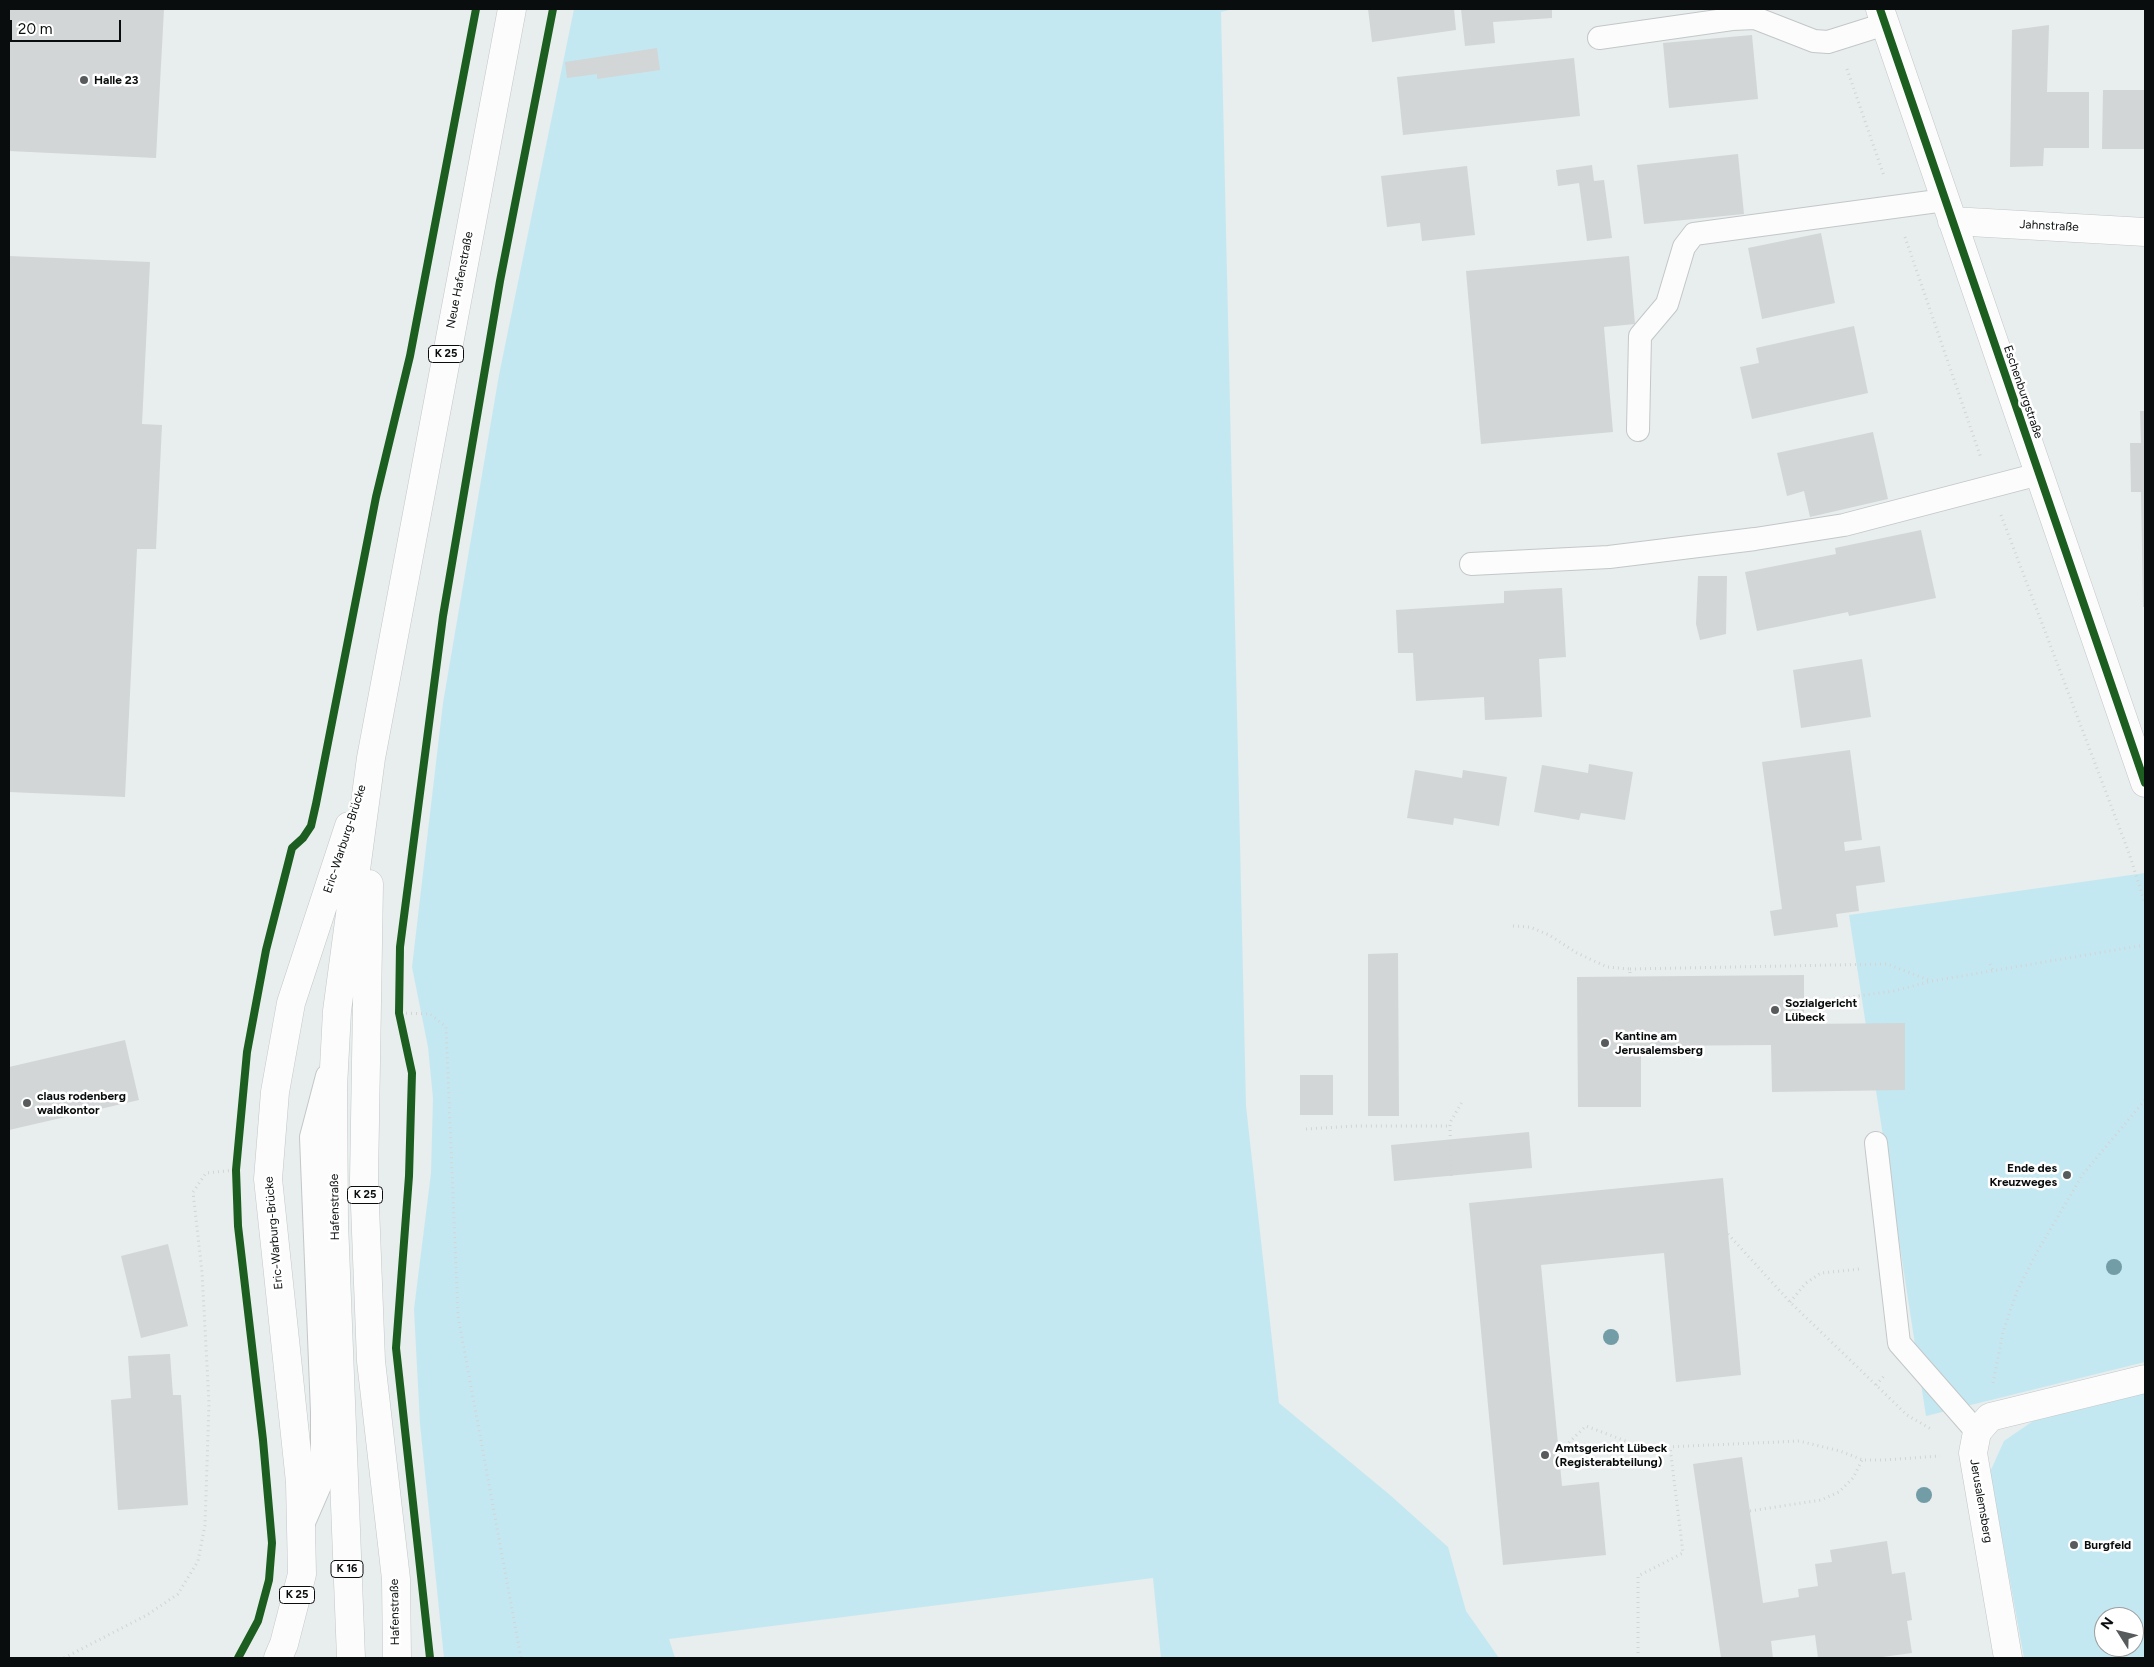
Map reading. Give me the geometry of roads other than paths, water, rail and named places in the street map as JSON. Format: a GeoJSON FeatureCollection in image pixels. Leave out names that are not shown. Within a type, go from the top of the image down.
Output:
{"type":"FeatureCollection","features":[{"type":"Feature","properties":{"kind":"main road","name":"Neue Hafenstraße"},"geometry":{"type":"LineString","coordinates":[[382,699],[512,9]]}},
{"type":"Feature","properties":{"kind":"main road","name":"Eschenburgstraße"},"geometry":{"type":"LineString","coordinates":[[1883,16],[2145,783]]}},
{"type":"Feature","properties":{"kind":"main road","name":"Jahnstraße"},"geometry":{"type":"LineString","coordinates":[[1948,210],[2145,232]]}},
{"type":"Feature","properties":{"kind":"main road","name":"Hafenstraße"},"geometry":{"type":"LineString","coordinates":[[351,1658],[334,1222],[333,1087],[337,1011],[371,758],[382,699]]}},
{"type":"Feature","properties":{"kind":"main road","name":"Hafenstraße"},"geometry":{"type":"LineString","coordinates":[[371,758],[364,1190],[371,1361],[396,1579],[396,1658]]}},
{"type":"Feature","properties":{"kind":"main road","name":"Eric-Warburg-Brücke"},"geometry":{"type":"LineString","coordinates":[[278,1658],[284,1644],[302,1574],[300,1482],[268,1179],[275,1092],[291,1004],[371,758]]}},
{"type":"Feature","properties":{"kind":"main road"},"geometry":{"type":"LineString","coordinates":[[1980,1434],[2145,1379]]}},
{"type":"Feature","properties":{"kind":"main road","name":"Jerusalemsberg"},"geometry":{"type":"LineString","coordinates":[[1980,1434],[2008,1658]]}},
{"type":"Feature","properties":{"kind":"main road","name":"K 25"},"geometry":{"type":"LineString","coordinates":[[387,1658],[395,1632]]}},
{"type":"Feature","properties":{"kind":"lane"},"geometry":{"type":"LineString","coordinates":[[1599,38],[1732,19],[1755,18],[1814,41],[1828,42],[1883,16]]}},
{"type":"Feature","properties":{"kind":"lane"},"geometry":{"type":"LineString","coordinates":[[1638,430],[1640,336],[1667,304],[1684,247],[1694,234],[1948,210]]}},
{"type":"Feature","properties":{"kind":"lane"},"geometry":{"type":"LineString","coordinates":[[1471,564],[1609,557],[1826,528],[1844,525],[2039,474]]}},
{"type":"Feature","properties":{"kind":"lane"},"geometry":{"type":"LineString","coordinates":[[301,1530],[322,1481],[322,1412],[311,1136],[335,1046]]}},
{"type":"Feature","properties":{"kind":"lane"},"geometry":{"type":"LineString","coordinates":[[1876,1142],[1899,1343],[1980,1434]]}},
{"type":"Feature","properties":{"kind":"place","name":"Halle 23"},"geometry":{"type":"Point","coordinates":[84,80]}},
{"type":"Feature","properties":{"kind":"place","name":"Sozialgericht Lübeck"},"geometry":{"type":"Point","coordinates":[1775,1010]}},
{"type":"Feature","properties":{"kind":"place","name":"Kantine am Jerusalemsberg"},"geometry":{"type":"Point","coordinates":[1605,1043]}},
{"type":"Feature","properties":{"kind":"place","name":"claus rodenberg waldkontor"},"geometry":{"type":"Point","coordinates":[27,1103]}},
{"type":"Feature","properties":{"kind":"place","name":"Ende des Kreuzweges"},"geometry":{"type":"Point","coordinates":[2067,1175]}},
{"type":"Feature","properties":{"kind":"place","name":"Amtsgericht Lübeck (Registerabteilung)"},"geometry":{"type":"Point","coordinates":[1545,1455]}},
{"type":"Feature","properties":{"kind":"place","name":"Burgfeld"},"geometry":{"type":"Point","coordinates":[2074,1545]}}]}
